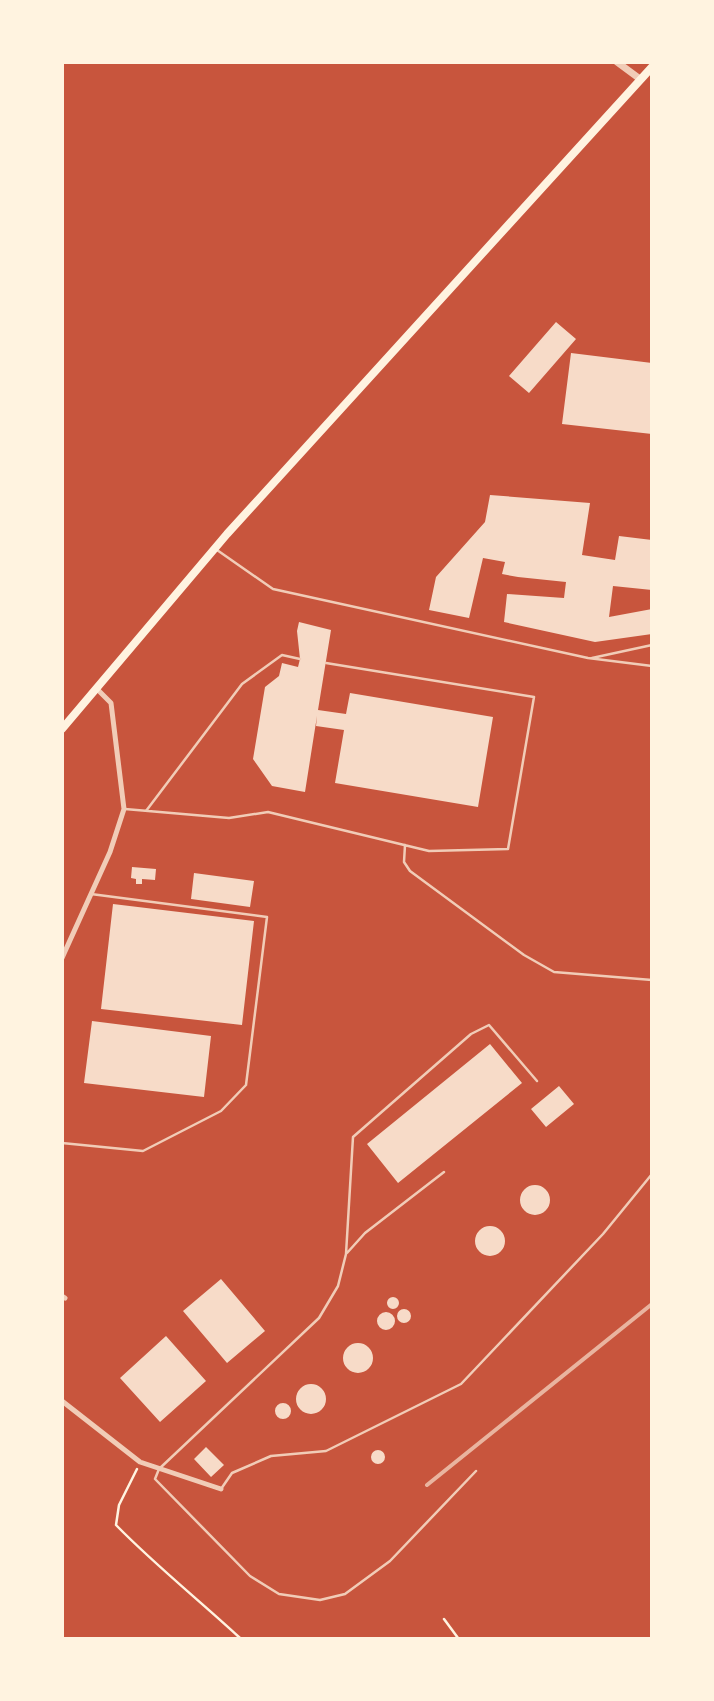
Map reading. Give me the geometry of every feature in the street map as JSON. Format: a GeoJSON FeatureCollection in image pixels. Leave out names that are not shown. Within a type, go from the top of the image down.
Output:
{"type":"FeatureCollection","features":[{"type":"Feature","properties":{"kind":"main road"},"geometry":{"type":"LineString","coordinates":[[62,729],[215,549],[652,67]]}},
{"type":"Feature","properties":{"kind":"street"},"geometry":{"type":"LineString","coordinates":[[617,62],[640,79]]}},
{"type":"Feature","properties":{"kind":"street"},"geometry":{"type":"LineString","coordinates":[[62,958],[110,852],[124,809],[111,703],[96,688]]}},
{"type":"Feature","properties":{"kind":"street"},"geometry":{"type":"LineString","coordinates":[[62,1401],[140,1462],[221,1489]]}},
{"type":"Feature","properties":{"kind":"lane"},"geometry":{"type":"LineString","coordinates":[[215,549],[273,589],[588,658],[652,666]]}},
{"type":"Feature","properties":{"kind":"lane"},"geometry":{"type":"LineString","coordinates":[[588,658],[652,646]]}},
{"type":"Feature","properties":{"kind":"lane"},"geometry":{"type":"LineString","coordinates":[[146,810],[242,684],[282,655],[300,659]]}},
{"type":"Feature","properties":{"kind":"lane"},"geometry":{"type":"LineString","coordinates":[[124,809],[229,818],[268,812],[429,851],[508,850],[534,697],[326,663]]}},
{"type":"Feature","properties":{"kind":"lane"},"geometry":{"type":"LineString","coordinates":[[405,845],[404,862],[410,871],[524,955],[554,972],[652,980]]}},
{"type":"Feature","properties":{"kind":"lane"},"geometry":{"type":"LineString","coordinates":[[62,1143],[144,1151],[221,1111],[246,1085],[267,917],[91,894]]}},
{"type":"Feature","properties":{"kind":"lane"},"geometry":{"type":"LineString","coordinates":[[476,1470],[390,1560],[345,1594],[320,1600],[279,1594],[250,1576],[155,1479],[159,1469],[319,1318],[338,1286],[346,1254],[353,1137],[471,1034],[489,1025],[537,1080]]}},
{"type":"Feature","properties":{"kind":"lane"},"geometry":{"type":"LineString","coordinates":[[346,1254],[365,1233],[444,1172]]}},
{"type":"Feature","properties":{"kind":"lane"},"geometry":{"type":"LineString","coordinates":[[221,1489],[232,1473],[248,1466],[271,1456],[326,1451],[461,1384],[603,1234],[652,1174]]}},
{"type":"Feature","properties":{"kind":"path"},"geometry":{"type":"LineString","coordinates":[[140,1462],[119,1505],[116,1525],[142,1551],[240,1638]]}},
{"type":"Feature","properties":{"kind":"path"},"geometry":{"type":"LineString","coordinates":[[444,1619],[458,1638]]}},
{"type":"Feature","properties":{"kind":"building"},"geometry":{"type":"Polygon","coordinates":[[[556,322],[576,339],[529,393],[509,376],[556,322]]]}},
{"type":"Feature","properties":{"kind":"building"},"geometry":{"type":"Polygon","coordinates":[[[571,353],[652,363],[652,434],[562,424],[571,353]]]}},
{"type":"Feature","properties":{"kind":"building"},"geometry":{"type":"Polygon","coordinates":[[[490,495],[590,503],[582,555],[615,560],[619,536],[652,540],[652,590],[613,586],[609,617],[652,609],[652,634],[595,642],[504,622],[507,594],[564,598],[566,582],[502,574],[505,562],[483,558],[469,618],[429,610],[436,577],[485,522],[490,495]]]}},
{"type":"Feature","properties":{"kind":"building"},"geometry":{"type":"Polygon","coordinates":[[[299,622],[331,630],[318,710],[346,714],[350,693],[493,717],[478,807],[335,783],[344,730],[316,726],[317,716],[305,792],[272,786],[253,759],[265,687],[279,676],[282,663],[298,667],[300,659],[297,631],[299,622]]]}},
{"type":"Feature","properties":{"kind":"building"},"geometry":{"type":"Polygon","coordinates":[[[132,867],[156,869],[155,880],[142,879],[142,884],[136,884],[136,879],[131,878],[132,867]]]}},
{"type":"Feature","properties":{"kind":"building"},"geometry":{"type":"Polygon","coordinates":[[[194,873],[254,881],[250,907],[191,899],[194,873]]]}},
{"type":"Feature","properties":{"kind":"building"},"geometry":{"type":"Polygon","coordinates":[[[113,904],[254,921],[242,1025],[101,1009],[113,904]]]}},
{"type":"Feature","properties":{"kind":"building"},"geometry":{"type":"Polygon","coordinates":[[[92,1021],[211,1036],[204,1097],[84,1083],[92,1021]]]}},
{"type":"Feature","properties":{"kind":"building"},"geometry":{"type":"Polygon","coordinates":[[[490,1044],[522,1083],[398,1183],[367,1144],[490,1044]]]}},
{"type":"Feature","properties":{"kind":"building"},"geometry":{"type":"Polygon","coordinates":[[[559,1086],[574,1104],[546,1127],[531,1109],[559,1086]]]}},
{"type":"Feature","properties":{"kind":"building"},"geometry":{"type":"Polygon","coordinates":[[[535,1185],[545,1190],[550,1200],[545,1210],[535,1215],[525,1210],[520,1200],[525,1190],[535,1185]]]}},
{"type":"Feature","properties":{"kind":"building"},"geometry":{"type":"Polygon","coordinates":[[[490,1226],[500,1231],[505,1241],[500,1251],[490,1256],[480,1251],[475,1241],[480,1231],[490,1226]]]}},
{"type":"Feature","properties":{"kind":"building"},"geometry":{"type":"Polygon","coordinates":[[[221,1279],[265,1331],[227,1363],[183,1311],[221,1279]]]}},
{"type":"Feature","properties":{"kind":"building"},"geometry":{"type":"Polygon","coordinates":[[[395,1297],[398,1298],[398,1308],[391,1309],[388,1308],[387,1301],[388,1298],[395,1297]]]}},
{"type":"Feature","properties":{"kind":"building"},"geometry":{"type":"Polygon","coordinates":[[[404,1309],[409,1311],[411,1316],[409,1321],[404,1323],[399,1321],[397,1316],[399,1311],[404,1309]]]}},
{"type":"Feature","properties":{"kind":"building"},"geometry":{"type":"Polygon","coordinates":[[[386,1312],[392,1315],[395,1321],[392,1327],[386,1330],[380,1327],[377,1321],[380,1315],[386,1312]]]}},
{"type":"Feature","properties":{"kind":"building"},"geometry":{"type":"Polygon","coordinates":[[[166,1336],[206,1381],[160,1422],[120,1378],[166,1336]]]}},
{"type":"Feature","properties":{"kind":"building"},"geometry":{"type":"Polygon","coordinates":[[[358,1343],[368,1348],[373,1358],[368,1368],[358,1373],[348,1368],[343,1358],[348,1348],[358,1343]]]}},
{"type":"Feature","properties":{"kind":"building"},"geometry":{"type":"Polygon","coordinates":[[[311,1384],[321,1389],[326,1399],[321,1409],[311,1414],[301,1409],[296,1399],[301,1389],[311,1384]]]}},
{"type":"Feature","properties":{"kind":"building"},"geometry":{"type":"Polygon","coordinates":[[[283,1403],[289,1405],[291,1411],[289,1417],[283,1419],[277,1417],[275,1411],[277,1405],[283,1403]]]}},
{"type":"Feature","properties":{"kind":"building"},"geometry":{"type":"Polygon","coordinates":[[[206,1447],[224,1465],[211,1477],[194,1459],[206,1447]]]}},
{"type":"Feature","properties":{"kind":"building"},"geometry":{"type":"Polygon","coordinates":[[[375,1450],[381,1450],[385,1457],[381,1464],[375,1464],[371,1460],[371,1454],[375,1450]]]}},
{"type":"Feature","properties":{"kind":"railway"},"geometry":{"type":"LineString","coordinates":[[427,1485],[652,1304]]}}]}
